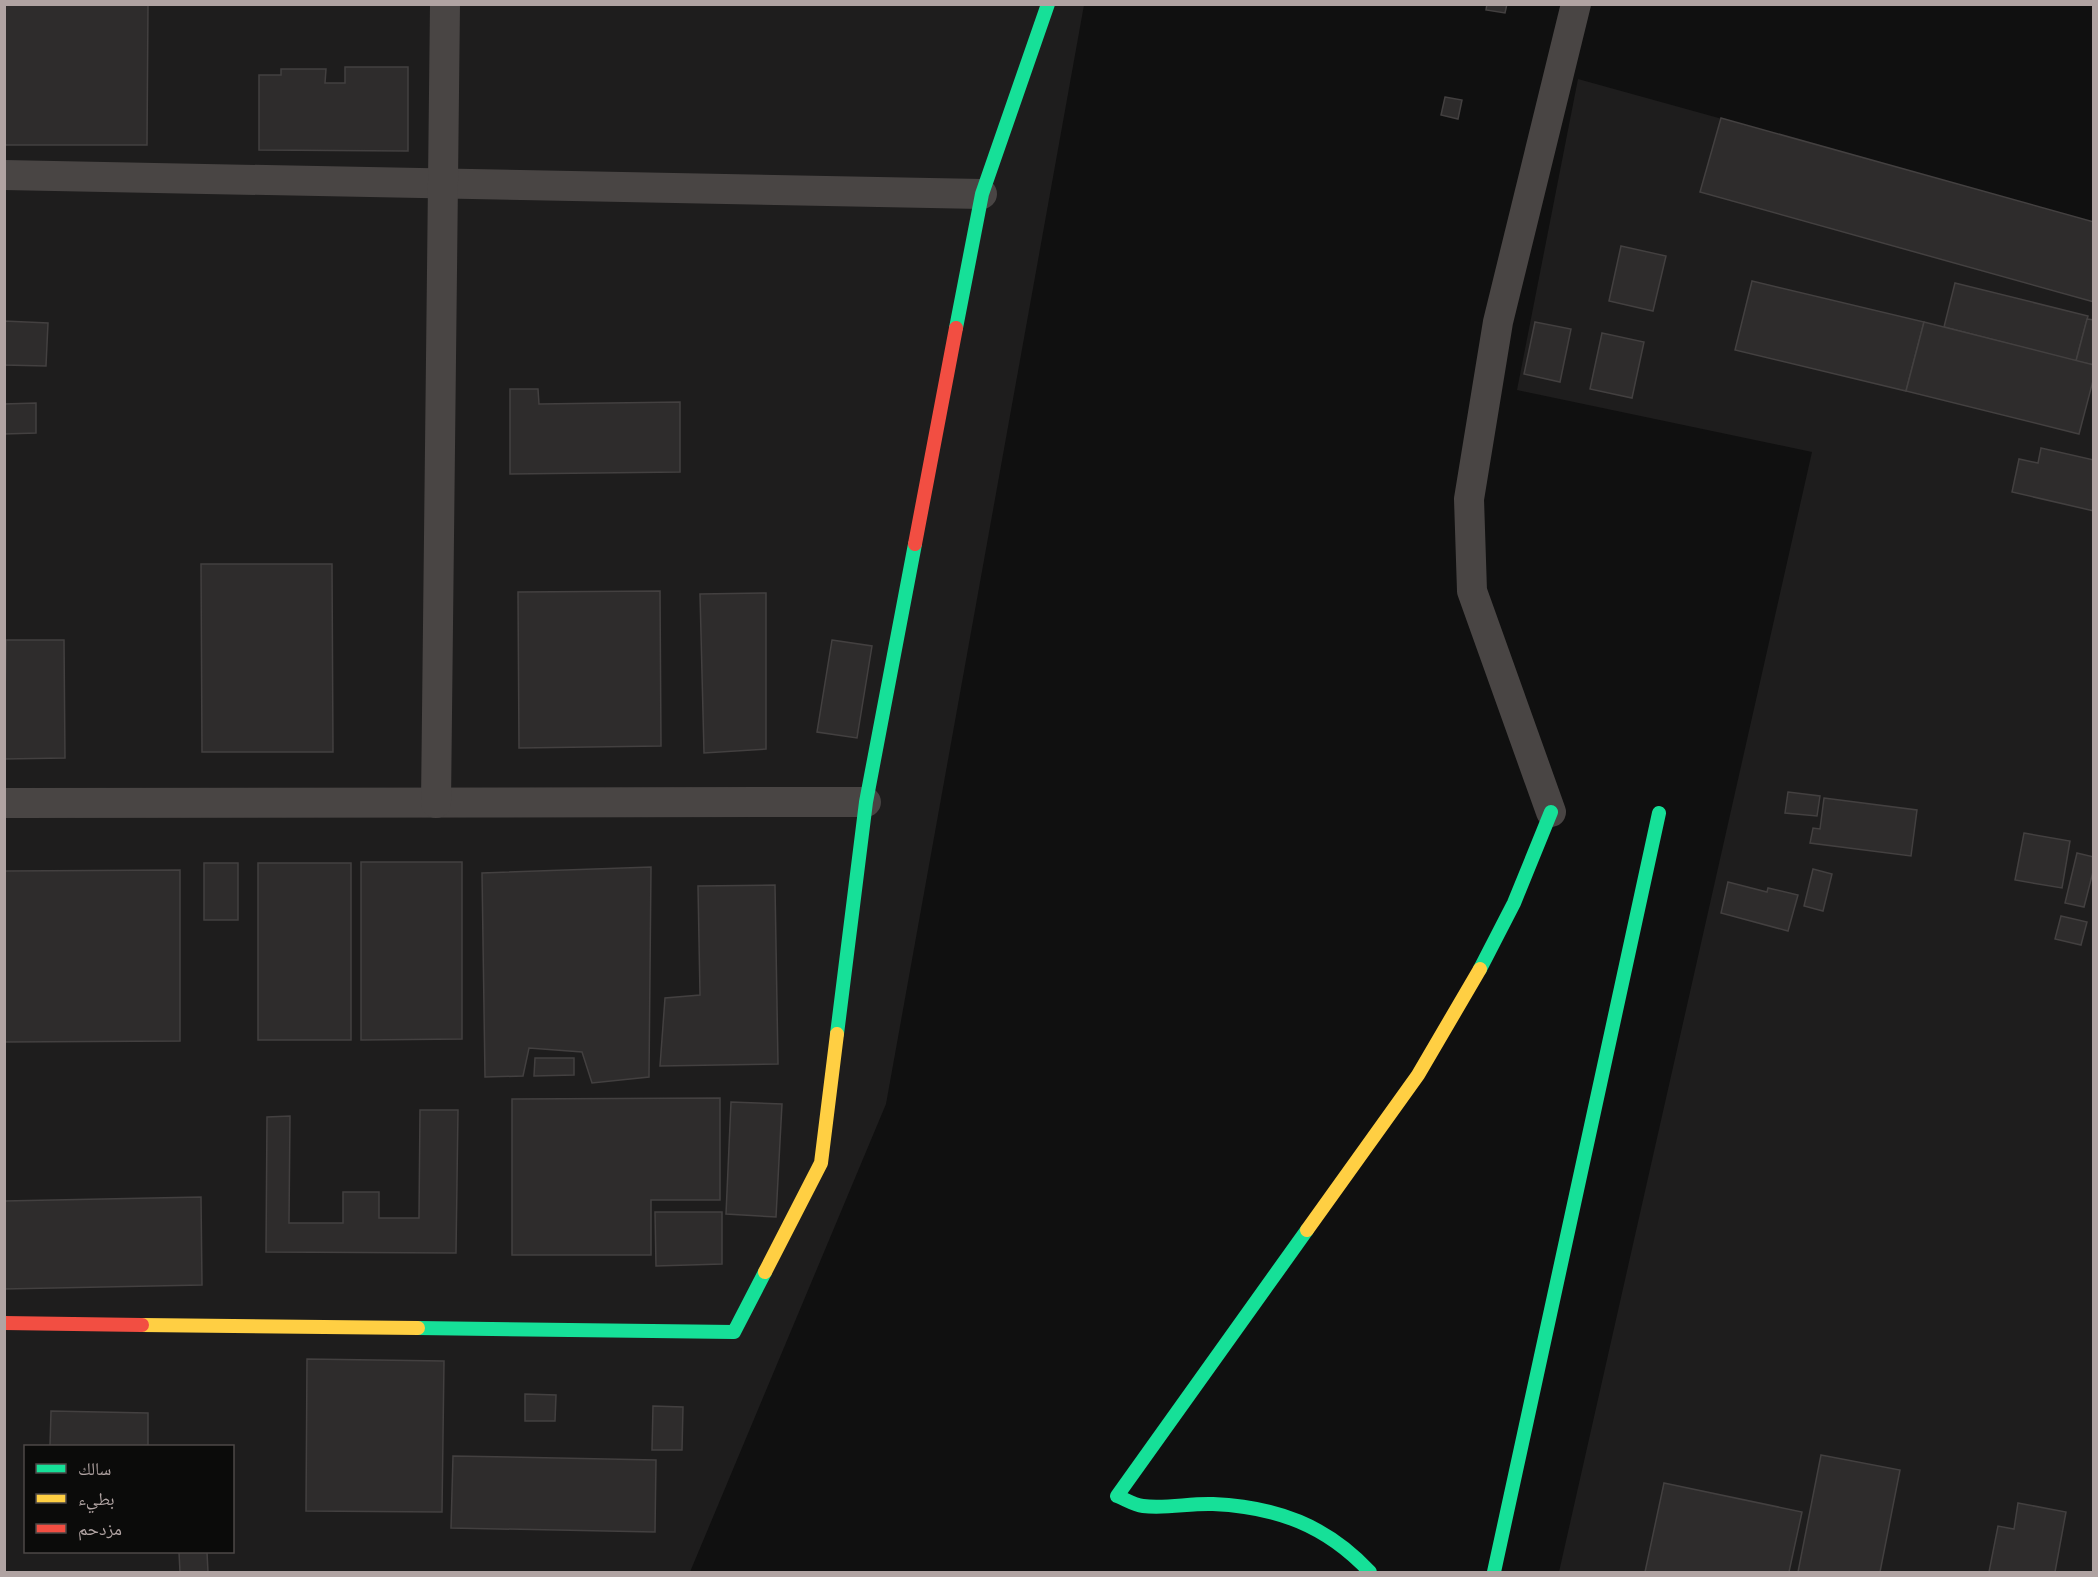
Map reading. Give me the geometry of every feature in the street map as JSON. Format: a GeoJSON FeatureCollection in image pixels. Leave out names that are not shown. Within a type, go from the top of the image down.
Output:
{"type":"FeatureCollection","features":[{"type":"Feature","properties":{"kind":"street"},"geometry":{"type":"LineString","coordinates":[[436,803],[445,4]]}},
{"type":"Feature","properties":{"kind":"street"},"geometry":{"type":"LineString","coordinates":[[4,1323],[734,1332],[821,1163],[866,802],[982,194],[1048,4]]}},
{"type":"Feature","properties":{"kind":"street"},"geometry":{"type":"LineString","coordinates":[[1370,1572],[1352,1552],[1318,1529],[1270,1511],[1213,1504],[1142,1506],[1117,1496],[1418,1076],[1469,992],[1514,903],[1551,812],[1472,591],[1469,499],[1498,322],[1576,4]]}},
{"type":"Feature","properties":{"kind":"street"},"geometry":{"type":"LineString","coordinates":[[4,175],[982,194]]}},
{"type":"Feature","properties":{"kind":"street"},"geometry":{"type":"LineString","coordinates":[[4,803],[866,802]]}},
{"type":"Feature","properties":{"kind":"street"},"geometry":{"type":"LineString","coordinates":[[1494,1572],[1659,813]]}},
{"type":"Feature","properties":{"kind":"shaded area"},"geometry":{"type":"Polygon","coordinates":[[[5,5],[1084,5],[886,1104],[690,1572],[5,1572],[5,5]]]}},
{"type":"Feature","properties":{"kind":"shaded area"},"geometry":{"type":"Polygon","coordinates":[[[1578,79],[2093,222],[2093,1572],[1559,1572],[1812,452],[1517,390],[1578,79]]]}},
{"type":"Feature","properties":{"kind":"building"},"geometry":{"type":"Polygon","coordinates":[[[4,4],[148,4],[147,145],[4,145],[4,4]]]}},
{"type":"Feature","properties":{"kind":"building"},"geometry":{"type":"Polygon","coordinates":[[[1487,4],[1507,4],[1505,13],[1486,10],[1487,4]]]}},
{"type":"Feature","properties":{"kind":"building"},"geometry":{"type":"Polygon","coordinates":[[[345,67],[408,67],[408,151],[259,150],[259,75],[281,75],[281,69],[326,69],[325,83],[345,83],[345,67]]]}},
{"type":"Feature","properties":{"kind":"building"},"geometry":{"type":"Polygon","coordinates":[[[1445,97],[1462,100],[1458,119],[1441,115],[1445,97]]]}},
{"type":"Feature","properties":{"kind":"building"},"geometry":{"type":"Polygon","coordinates":[[[1721,118],[2094,222],[2094,302],[1700,192],[1721,118]]]}},
{"type":"Feature","properties":{"kind":"building"},"geometry":{"type":"Polygon","coordinates":[[[1621,246],[1666,256],[1653,311],[1609,301],[1621,246]]]}},
{"type":"Feature","properties":{"kind":"building"},"geometry":{"type":"Polygon","coordinates":[[[1752,281],[1924,322],[1906,391],[1735,350],[1752,281]]]}},
{"type":"Feature","properties":{"kind":"building"},"geometry":{"type":"Polygon","coordinates":[[[1955,283],[2088,316],[2076,361],[1944,327],[1955,283]]]}},
{"type":"Feature","properties":{"kind":"building"},"geometry":{"type":"Polygon","coordinates":[[[2087,319],[2094,320],[2094,365],[2076,361],[2087,319]]]}},
{"type":"Feature","properties":{"kind":"building"},"geometry":{"type":"Polygon","coordinates":[[[4,321],[48,323],[46,366],[4,365],[4,321]]]}},
{"type":"Feature","properties":{"kind":"building"},"geometry":{"type":"Polygon","coordinates":[[[1535,322],[1571,329],[1560,382],[1524,374],[1535,322]]]}},
{"type":"Feature","properties":{"kind":"building"},"geometry":{"type":"Polygon","coordinates":[[[1924,322],[2094,365],[2094,377],[2079,434],[1906,391],[1924,322]]]}},
{"type":"Feature","properties":{"kind":"building"},"geometry":{"type":"Polygon","coordinates":[[[1602,333],[1644,342],[1632,398],[1590,389],[1602,333]]]}},
{"type":"Feature","properties":{"kind":"building"},"geometry":{"type":"Polygon","coordinates":[[[510,389],[538,389],[539,404],[680,402],[680,472],[510,474],[510,389]]]}},
{"type":"Feature","properties":{"kind":"building"},"geometry":{"type":"Polygon","coordinates":[[[36,403],[36,433],[4,434],[4,404],[36,403]]]}},
{"type":"Feature","properties":{"kind":"building"},"geometry":{"type":"Polygon","coordinates":[[[2041,448],[2094,460],[2094,511],[2012,492],[2019,459],[2038,463],[2041,448]]]}},
{"type":"Feature","properties":{"kind":"building"},"geometry":{"type":"Polygon","coordinates":[[[201,564],[332,564],[333,752],[202,752],[201,564]]]}},
{"type":"Feature","properties":{"kind":"building"},"geometry":{"type":"Polygon","coordinates":[[[660,591],[661,746],[519,748],[518,592],[660,591]]]}},
{"type":"Feature","properties":{"kind":"building"},"geometry":{"type":"Polygon","coordinates":[[[766,593],[766,749],[704,753],[700,594],[766,593]]]}},
{"type":"Feature","properties":{"kind":"building"},"geometry":{"type":"Polygon","coordinates":[[[6,640],[64,640],[65,758],[4,759],[6,640]]]}},
{"type":"Feature","properties":{"kind":"building"},"geometry":{"type":"Polygon","coordinates":[[[832,640],[872,646],[857,738],[817,732],[832,640]]]}},
{"type":"Feature","properties":{"kind":"building"},"geometry":{"type":"Polygon","coordinates":[[[1788,792],[1820,796],[1817,816],[1785,813],[1788,792]]]}},
{"type":"Feature","properties":{"kind":"building"},"geometry":{"type":"Polygon","coordinates":[[[1824,798],[1917,810],[1911,856],[1810,843],[1813,828],[1820,829],[1824,798]]]}},
{"type":"Feature","properties":{"kind":"building"},"geometry":{"type":"Polygon","coordinates":[[[2024,833],[2070,841],[2062,888],[2015,880],[2024,833]]]}},
{"type":"Feature","properties":{"kind":"building"},"geometry":{"type":"Polygon","coordinates":[[[2077,853],[2094,857],[2094,868],[2084,907],[2065,903],[2077,853]]]}},
{"type":"Feature","properties":{"kind":"building"},"geometry":{"type":"Polygon","coordinates":[[[361,862],[462,862],[462,1039],[361,1040],[361,862]]]}},
{"type":"Feature","properties":{"kind":"building"},"geometry":{"type":"Polygon","coordinates":[[[204,863],[238,863],[238,920],[204,920],[204,863]]]}},
{"type":"Feature","properties":{"kind":"building"},"geometry":{"type":"Polygon","coordinates":[[[258,863],[351,863],[351,1040],[258,1040],[258,863]]]}},
{"type":"Feature","properties":{"kind":"building"},"geometry":{"type":"Polygon","coordinates":[[[651,867],[649,1077],[592,1083],[582,1052],[529,1048],[523,1076],[485,1077],[482,873],[651,867]]]}},
{"type":"Feature","properties":{"kind":"building"},"geometry":{"type":"Polygon","coordinates":[[[1813,869],[1832,874],[1823,911],[1804,906],[1813,869]]]}},
{"type":"Feature","properties":{"kind":"building"},"geometry":{"type":"Polygon","coordinates":[[[180,870],[180,1041],[4,1042],[4,871],[180,870]]]}},
{"type":"Feature","properties":{"kind":"building"},"geometry":{"type":"Polygon","coordinates":[[[1728,882],[1767,892],[1768,888],[1798,895],[1788,931],[1721,913],[1728,882]]]}},
{"type":"Feature","properties":{"kind":"building"},"geometry":{"type":"Polygon","coordinates":[[[775,885],[778,1064],[660,1066],[665,998],[700,995],[698,886],[775,885]]]}},
{"type":"Feature","properties":{"kind":"building"},"geometry":{"type":"Polygon","coordinates":[[[2061,916],[2087,922],[2081,945],[2055,939],[2061,916]]]}},
{"type":"Feature","properties":{"kind":"building"},"geometry":{"type":"Polygon","coordinates":[[[535,1058],[574,1058],[574,1075],[534,1076],[535,1058]]]}},
{"type":"Feature","properties":{"kind":"building"},"geometry":{"type":"Polygon","coordinates":[[[720,1098],[720,1200],[651,1200],[651,1255],[512,1255],[512,1099],[720,1098]]]}},
{"type":"Feature","properties":{"kind":"building"},"geometry":{"type":"Polygon","coordinates":[[[731,1102],[782,1104],[776,1217],[726,1214],[731,1102]]]}},
{"type":"Feature","properties":{"kind":"building"},"geometry":{"type":"Polygon","coordinates":[[[420,1110],[458,1110],[456,1253],[266,1252],[267,1117],[290,1116],[289,1223],[343,1223],[343,1192],[379,1192],[379,1218],[419,1218],[420,1110]]]}},
{"type":"Feature","properties":{"kind":"building"},"geometry":{"type":"Polygon","coordinates":[[[201,1197],[202,1285],[4,1289],[4,1201],[201,1197]]]}},
{"type":"Feature","properties":{"kind":"building"},"geometry":{"type":"Polygon","coordinates":[[[655,1212],[722,1212],[722,1264],[656,1266],[655,1212]]]}},
{"type":"Feature","properties":{"kind":"building"},"geometry":{"type":"Polygon","coordinates":[[[307,1359],[444,1361],[442,1512],[306,1511],[307,1359]]]}},
{"type":"Feature","properties":{"kind":"building"},"geometry":{"type":"Polygon","coordinates":[[[525,1394],[556,1395],[555,1421],[525,1421],[525,1394]]]}},
{"type":"Feature","properties":{"kind":"building"},"geometry":{"type":"Polygon","coordinates":[[[653,1406],[683,1407],[682,1450],[652,1450],[653,1406]]]}},
{"type":"Feature","properties":{"kind":"building"},"geometry":{"type":"Polygon","coordinates":[[[51,1411],[148,1413],[148,1445],[50,1445],[51,1411]]]}},
{"type":"Feature","properties":{"kind":"building"},"geometry":{"type":"Polygon","coordinates":[[[1821,1455],[1900,1470],[1880,1572],[1798,1572],[1821,1455]]]}},
{"type":"Feature","properties":{"kind":"building"},"geometry":{"type":"Polygon","coordinates":[[[453,1456],[656,1460],[655,1532],[451,1528],[453,1456]]]}},
{"type":"Feature","properties":{"kind":"building"},"geometry":{"type":"Polygon","coordinates":[[[1664,1483],[1802,1512],[1789,1572],[1645,1572],[1664,1483]]]}},
{"type":"Feature","properties":{"kind":"building"},"geometry":{"type":"Polygon","coordinates":[[[2018,1503],[2066,1512],[2055,1572],[1989,1572],[1998,1526],[2014,1529],[2018,1503]]]}},
{"type":"Feature","properties":{"kind":"building"},"geometry":{"type":"Polygon","coordinates":[[[179,1553],[207,1553],[208,1572],[180,1572],[179,1553]]]}},
{"type":"Feature","properties":{"kind":"traffic: fast"},"geometry":{"type":"LineString","coordinates":[[956,328],[982,194],[1048,4]]}},
{"type":"Feature","properties":{"kind":"traffic: fast"},"geometry":{"type":"LineString","coordinates":[[837,1034],[866,802],[915,544]]}},
{"type":"Feature","properties":{"kind":"traffic: fast"},"geometry":{"type":"LineString","coordinates":[[1480,969],[1514,903],[1551,812]]}},
{"type":"Feature","properties":{"kind":"traffic: fast"},"geometry":{"type":"LineString","coordinates":[[1494,1572],[1659,813]]}},
{"type":"Feature","properties":{"kind":"traffic: fast"},"geometry":{"type":"LineString","coordinates":[[1307,1230],[1117,1496],[1143,1506],[1213,1504],[1279,1514],[1318,1531],[1336,1542],[1370,1572]]}},
{"type":"Feature","properties":{"kind":"traffic: fast"},"geometry":{"type":"LineString","coordinates":[[418,1328],[734,1332],[765,1272]]}},
{"type":"Feature","properties":{"kind":"traffic: slow"},"geometry":{"type":"LineString","coordinates":[[1307,1230],[1418,1075],[1480,969]]}},
{"type":"Feature","properties":{"kind":"traffic: slow"},"geometry":{"type":"LineString","coordinates":[[765,1272],[821,1163],[837,1034]]}},
{"type":"Feature","properties":{"kind":"traffic: slow"},"geometry":{"type":"LineString","coordinates":[[142,1325],[418,1328]]}},
{"type":"Feature","properties":{"kind":"traffic: jam"},"geometry":{"type":"LineString","coordinates":[[915,544],[956,328]]}},
{"type":"Feature","properties":{"kind":"traffic: jam"},"geometry":{"type":"LineString","coordinates":[[4,1323],[142,1325]]}}]}
